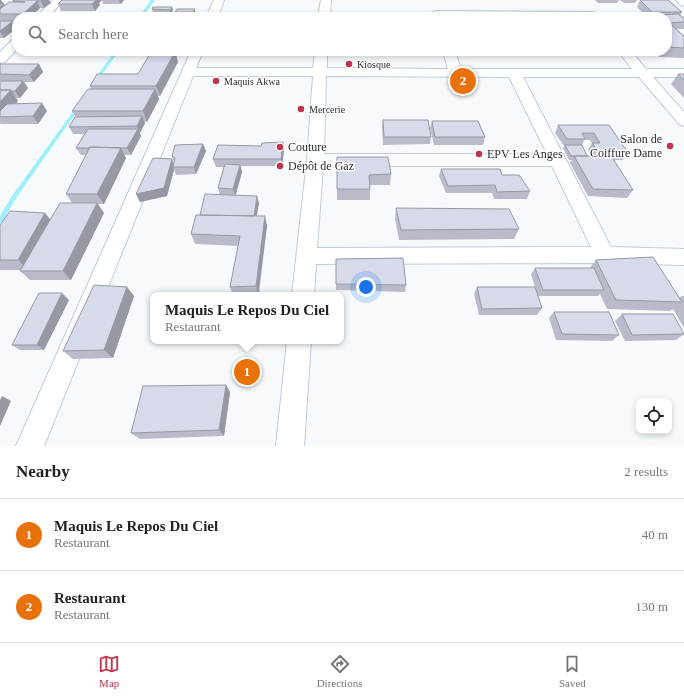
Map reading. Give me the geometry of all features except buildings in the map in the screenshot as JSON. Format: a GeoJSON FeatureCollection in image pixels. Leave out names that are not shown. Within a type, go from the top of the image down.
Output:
{"type":"FeatureCollection","features":[{"type":"Feature","properties":{"kind":"street"},"geometry":{"type":"LineString","coordinates":[[47,12],[59,0]]}},
{"type":"Feature","properties":{"kind":"street"},"geometry":{"type":"LineString","coordinates":[[214,12],[219,0]]}},
{"type":"Feature","properties":{"kind":"street"},"geometry":{"type":"LineString","coordinates":[[325,12],[326,0]]}},
{"type":"Feature","properties":{"kind":"street"},"geometry":{"type":"LineString","coordinates":[[582,5],[589,12]]}},
{"type":"Feature","properties":{"kind":"street"},"geometry":{"type":"LineString","coordinates":[[0,60],[12,47]]}},
{"type":"Feature","properties":{"kind":"street"},"geometry":{"type":"LineString","coordinates":[[30,446],[195,56]]}},
{"type":"Feature","properties":{"kind":"street"},"geometry":{"type":"LineString","coordinates":[[303,292],[315,160],[321,56]]}},
{"type":"Feature","properties":{"kind":"street"},"geometry":{"type":"LineString","coordinates":[[451,56],[456,73]]}},
{"type":"Feature","properties":{"kind":"street"},"geometry":{"type":"LineString","coordinates":[[628,56],[684,120]]}},
{"type":"Feature","properties":{"kind":"street"},"geometry":{"type":"LineString","coordinates":[[189,72],[684,73]]}},
{"type":"Feature","properties":{"kind":"street"},"geometry":{"type":"LineString","coordinates":[[514,73],[604,255]]}},
{"type":"Feature","properties":{"kind":"street"},"geometry":{"type":"LineString","coordinates":[[315,160],[557,160]]}},
{"type":"Feature","properties":{"kind":"street"},"geometry":{"type":"LineString","coordinates":[[306,256],[604,255],[684,257]]}},
{"type":"Feature","properties":{"kind":"street"},"geometry":{"type":"LineString","coordinates":[[290,446],[299,344]]}},
{"type":"Feature","properties":{"kind":"waterway"},"geometry":{"type":"LineString","coordinates":[[145,12],[153,0]]}},
{"type":"Feature","properties":{"kind":"waterway"},"geometry":{"type":"LineString","coordinates":[[96,80],[113,56]]}},
{"type":"Feature","properties":{"kind":"waterway"},"geometry":{"type":"LineString","coordinates":[[0,221],[14,197],[78,107]]}},
{"type":"Feature","properties":{"kind":"place","name":"Kiosque"},"geometry":{"type":"Point","coordinates":[349,64]}},
{"type":"Feature","properties":{"kind":"place","name":"Maquis Akwa"},"geometry":{"type":"Point","coordinates":[216,81]}},
{"type":"Feature","properties":{"kind":"place","name":"Restaurant"},"geometry":{"type":"Point","coordinates":[463,81]}},
{"type":"Feature","properties":{"kind":"place","name":"Mercerie"},"geometry":{"type":"Point","coordinates":[301,109]}},
{"type":"Feature","properties":{"kind":"place","name":"Salon de Coiffure Dame"},"geometry":{"type":"Point","coordinates":[670,146]}},
{"type":"Feature","properties":{"kind":"place","name":"Couture"},"geometry":{"type":"Point","coordinates":[280,147]}},
{"type":"Feature","properties":{"kind":"place","name":"EPV Les Anges"},"geometry":{"type":"Point","coordinates":[479,154]}},
{"type":"Feature","properties":{"kind":"place","name":"Dépôt de Gaz"},"geometry":{"type":"Point","coordinates":[280,166]}},
{"type":"Feature","properties":{"kind":"place","name":"Maquis Le Repos Du Ciel"},"geometry":{"type":"Point","coordinates":[247,372]}}]}
